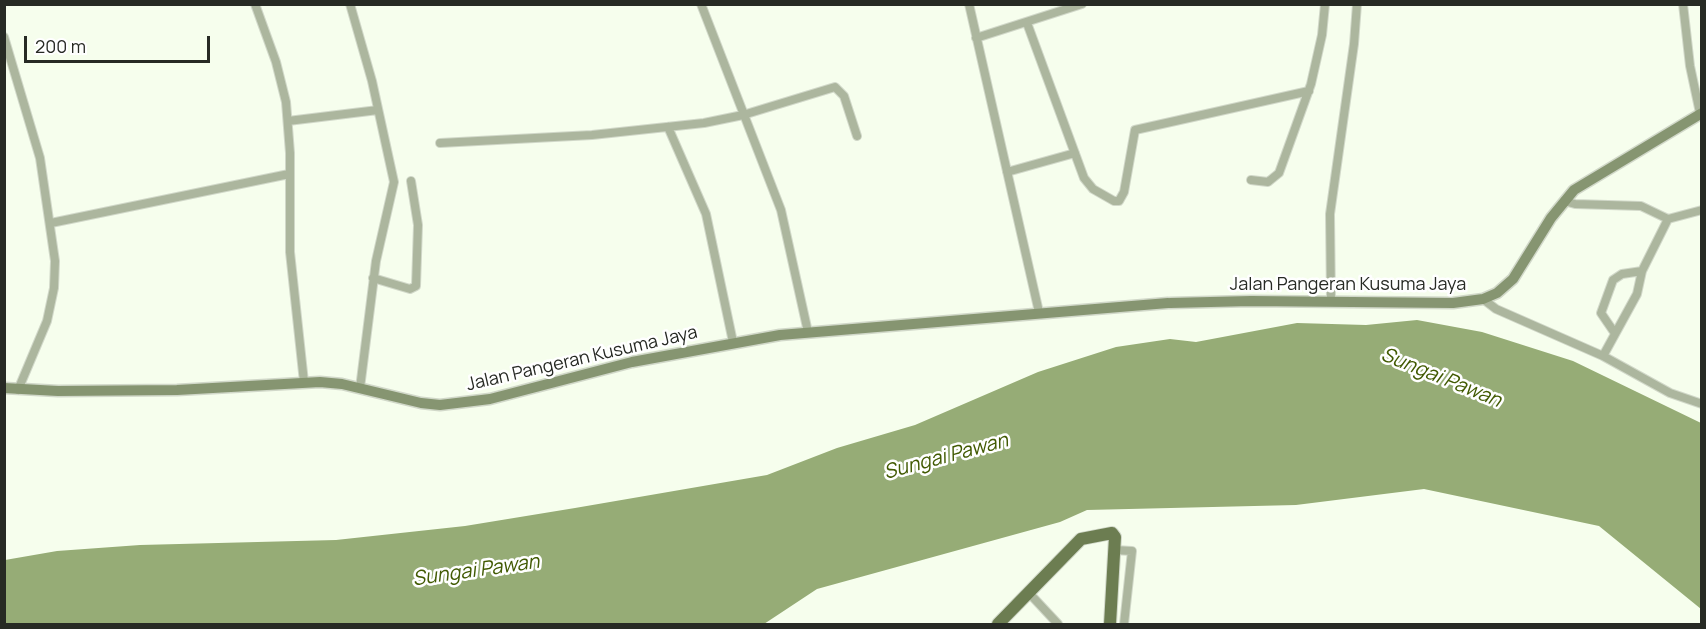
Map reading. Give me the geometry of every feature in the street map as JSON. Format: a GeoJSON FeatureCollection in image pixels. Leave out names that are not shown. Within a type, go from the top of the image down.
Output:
{"type":"FeatureCollection","features":[{"type":"Feature","properties":{"kind":"main road"},"geometry":{"type":"LineString","coordinates":[[998,624],[1081,539],[1112,533],[1124,550],[1110,624]]}},
{"type":"Feature","properties":{"kind":"street"},"geometry":{"type":"LineString","coordinates":[[255,4],[284,88],[290,174],[290,252],[304,382]]}},
{"type":"Feature","properties":{"kind":"street"},"geometry":{"type":"LineString","coordinates":[[350,4],[378,110],[393,174],[394,188],[373,278],[360,388]]}},
{"type":"Feature","properties":{"kind":"street"},"geometry":{"type":"LineString","coordinates":[[701,4],[781,210],[808,332]]}},
{"type":"Feature","properties":{"kind":"street"},"geometry":{"type":"LineString","coordinates":[[969,4],[1039,312]]}},
{"type":"Feature","properties":{"kind":"street"},"geometry":{"type":"LineString","coordinates":[[976,38],[1082,4]]}},
{"type":"Feature","properties":{"kind":"street"},"geometry":{"type":"LineString","coordinates":[[1251,180],[1268,182],[1279,173],[1309,91],[1322,34],[1325,4]]}},
{"type":"Feature","properties":{"kind":"street"},"geometry":{"type":"LineString","coordinates":[[1331,301],[1330,214],[1354,44],[1357,4]]}},
{"type":"Feature","properties":{"kind":"street"},"geometry":{"type":"LineString","coordinates":[[1683,4],[1690,66],[1701,113]]}},
{"type":"Feature","properties":{"kind":"street"},"geometry":{"type":"LineString","coordinates":[[1027,23],[1075,153],[1090,187],[1114,201],[1121,198],[1135,130],[1309,91]]}},
{"type":"Feature","properties":{"kind":"street"},"geometry":{"type":"LineString","coordinates":[[4,37],[40,158],[51,223],[55,273],[50,308],[18,390]]}},
{"type":"Feature","properties":{"kind":"street"},"geometry":{"type":"LineString","coordinates":[[440,143],[557,138],[668,128],[743,115],[835,87],[844,96],[857,136]]}},
{"type":"Feature","properties":{"kind":"street"},"geometry":{"type":"LineString","coordinates":[[288,121],[378,110]]}},
{"type":"Feature","properties":{"kind":"street","name":"Jalan Pangeran Kusuma Jaya"},"geometry":{"type":"LineString","coordinates":[[4,388],[18,390],[197,389],[304,382],[342,384],[430,405],[472,402],[632,363],[733,342],[808,332],[1169,303],[1331,301],[1460,303],[1483,299],[1497,292],[1513,279],[1564,201],[1586,181],[1701,113]]}},
{"type":"Feature","properties":{"kind":"street"},"geometry":{"type":"LineString","coordinates":[[668,128],[706,214],[733,342]]}},
{"type":"Feature","properties":{"kind":"street"},"geometry":{"type":"LineString","coordinates":[[1007,172],[1075,153]]}},
{"type":"Feature","properties":{"kind":"street"},"geometry":{"type":"LineString","coordinates":[[51,223],[290,174]]}},
{"type":"Feature","properties":{"kind":"street"},"geometry":{"type":"LineString","coordinates":[[373,278],[410,289],[416,285],[418,225],[411,181]]}},
{"type":"Feature","properties":{"kind":"street"},"geometry":{"type":"LineString","coordinates":[[1564,201],[1575,204],[1641,206],[1668,219],[1701,210]]}},
{"type":"Feature","properties":{"kind":"street"},"geometry":{"type":"LineString","coordinates":[[1603,356],[1614,332],[1637,294],[1642,271],[1668,219]]}},
{"type":"Feature","properties":{"kind":"street"},"geometry":{"type":"LineString","coordinates":[[1614,332],[1600,314],[1613,280],[1622,274],[1642,271]]}},
{"type":"Feature","properties":{"kind":"street"},"geometry":{"type":"LineString","coordinates":[[1483,299],[1496,309],[1603,356],[1670,393],[1701,404]]}},
{"type":"Feature","properties":{"kind":"street"},"geometry":{"type":"LineString","coordinates":[[1124,550],[1124,624]]}},
{"type":"Feature","properties":{"kind":"street"},"geometry":{"type":"LineString","coordinates":[[1029,593],[1058,624]]}},
{"type":"Feature","properties":{"kind":"water","name":"Sungai Pawan"},"geometry":{"type":"Polygon","coordinates":[[[1417,320],[1482,332],[1573,361],[1701,423],[1701,609],[1599,526],[1424,489],[1296,505],[1087,510],[1060,522],[817,589],[764,624],[5,624],[5,560],[57,551],[140,545],[336,540],[465,526],[575,508],[767,475],[837,448],[915,425],[1038,372],[1116,347],[1170,339],[1196,342],[1297,323],[1366,325],[1417,320]]]}}]}
